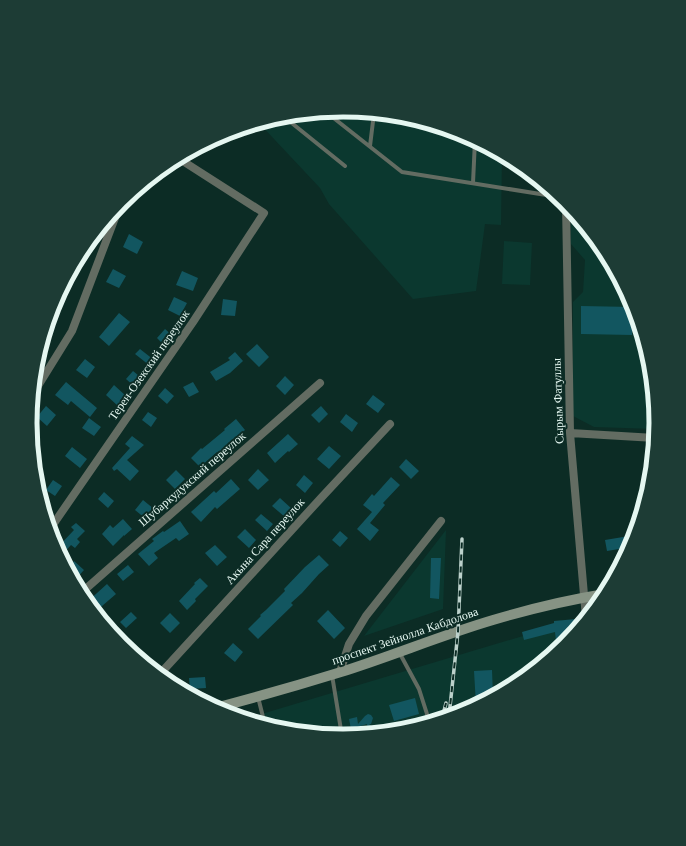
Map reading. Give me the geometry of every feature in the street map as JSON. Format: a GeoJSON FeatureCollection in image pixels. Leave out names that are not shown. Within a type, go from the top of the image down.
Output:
{"type":"FeatureCollection","features":[{"type":"Feature","properties":{"kind":"main road","name":"проспект Зейнолла Кабдолова"},"geometry":{"type":"LineString","coordinates":[[225,706],[336,673],[492,620],[540,607],[595,595]]}},
{"type":"Feature","properties":{"kind":"street","name":"Терен-Озекский переулок"},"geometry":{"type":"LineString","coordinates":[[54,523],[194,322],[264,213],[184,162]]}},
{"type":"Feature","properties":{"kind":"street","name":"Сырым Фатуллы"},"geometry":{"type":"LineString","coordinates":[[566,214],[570,433],[585,610]]}},
{"type":"Feature","properties":{"kind":"street"},"geometry":{"type":"LineString","coordinates":[[40,383],[72,331],[114,220]]}},
{"type":"Feature","properties":{"kind":"street","name":"Шубаркудукский переулок"},"geometry":{"type":"LineString","coordinates":[[86,589],[320,383]]}},
{"type":"Feature","properties":{"kind":"street","name":"Акына Сара переулок"},"geometry":{"type":"LineString","coordinates":[[163,670],[320,498],[390,424]]}},
{"type":"Feature","properties":{"kind":"street"},"geometry":{"type":"LineString","coordinates":[[570,433],[648,438]]}},
{"type":"Feature","properties":{"kind":"street"},"geometry":{"type":"LineString","coordinates":[[336,673],[349,644],[366,616],[441,521]]}},
{"type":"Feature","properties":{"kind":"lane"},"geometry":{"type":"LineString","coordinates":[[333,117],[402,172],[547,195]]}},
{"type":"Feature","properties":{"kind":"lane"},"geometry":{"type":"LineString","coordinates":[[370,146],[373,119]]}},
{"type":"Feature","properties":{"kind":"lane"},"geometry":{"type":"LineString","coordinates":[[290,122],[345,166]]}},
{"type":"Feature","properties":{"kind":"lane"},"geometry":{"type":"LineString","coordinates":[[473,184],[475,147]]}},
{"type":"Feature","properties":{"kind":"lane"},"geometry":{"type":"LineString","coordinates":[[399,652],[419,689],[427,714],[427,718]]}},
{"type":"Feature","properties":{"kind":"lane"},"geometry":{"type":"LineString","coordinates":[[336,673],[341,729]]}},
{"type":"Feature","properties":{"kind":"lane"},"geometry":{"type":"LineString","coordinates":[[258,697],[263,719]]}},
{"type":"Feature","properties":{"kind":"shaded area"},"geometry":{"type":"Polygon","coordinates":[[[343,117],[383,120],[422,127],[441,133],[460,140],[502,162],[501,225],[485,224],[476,291],[413,299],[329,204],[320,188],[263,127],[323,118],[343,117]]]}},
{"type":"Feature","properties":{"kind":"shaded area"},"geometry":{"type":"Polygon","coordinates":[[[571,219],[586,237],[608,270],[626,306],[639,344],[643,363],[648,403],[649,429],[594,427],[573,416],[573,302],[583,292],[585,260],[571,244],[571,219]]]}},
{"type":"Feature","properties":{"kind":"shaded area"},"geometry":{"type":"Polygon","coordinates":[[[504,241],[532,243],[530,285],[502,284],[504,241]]]}},
{"type":"Feature","properties":{"kind":"shaded area"},"geometry":{"type":"Polygon","coordinates":[[[446,530],[443,609],[364,636],[446,530]]]}},
{"type":"Feature","properties":{"kind":"shaded area"},"geometry":{"type":"Polygon","coordinates":[[[574,623],[545,653],[529,666],[496,688],[460,706],[422,719],[383,726],[343,729],[303,726],[255,716],[553,627],[574,623]]]}},
{"type":"Feature","properties":{"kind":"building"},"geometry":{"type":"Polygon","coordinates":[[[129,234],[143,242],[137,254],[123,247],[129,234]]]}},
{"type":"Feature","properties":{"kind":"building"},"geometry":{"type":"Polygon","coordinates":[[[113,269],[126,276],[119,288],[106,282],[113,269]]]}},
{"type":"Feature","properties":{"kind":"building"},"geometry":{"type":"Polygon","coordinates":[[[182,271],[198,278],[193,291],[176,285],[182,271]]]}},
{"type":"Feature","properties":{"kind":"building"},"geometry":{"type":"Polygon","coordinates":[[[174,297],[187,303],[180,316],[168,310],[174,297]]]}},
{"type":"Feature","properties":{"kind":"building"},"geometry":{"type":"Polygon","coordinates":[[[223,299],[237,301],[235,316],[221,315],[223,299]]]}},
{"type":"Feature","properties":{"kind":"building"},"geometry":{"type":"Polygon","coordinates":[[[581,306],[626,307],[632,323],[632,335],[581,334],[581,306]]]}},
{"type":"Feature","properties":{"kind":"building"},"geometry":{"type":"Polygon","coordinates":[[[119,313],[130,322],[109,346],[99,337],[119,313]]]}},
{"type":"Feature","properties":{"kind":"building"},"geometry":{"type":"Polygon","coordinates":[[[165,329],[175,338],[166,347],[157,338],[165,329]]]}},
{"type":"Feature","properties":{"kind":"building"},"geometry":{"type":"Polygon","coordinates":[[[257,344],[269,357],[259,367],[246,354],[257,344]]]}},
{"type":"Feature","properties":{"kind":"building"},"geometry":{"type":"Polygon","coordinates":[[[140,349],[154,360],[149,365],[135,354],[140,349]]]}},
{"type":"Feature","properties":{"kind":"building"},"geometry":{"type":"Polygon","coordinates":[[[235,352],[243,361],[230,373],[216,381],[210,372],[230,360],[228,358],[235,352]]]}},
{"type":"Feature","properties":{"kind":"building"},"geometry":{"type":"Polygon","coordinates":[[[85,359],[95,367],[87,378],[76,370],[85,359]]]}},
{"type":"Feature","properties":{"kind":"building"},"geometry":{"type":"Polygon","coordinates":[[[133,371],[144,380],[137,389],[126,379],[133,371]]]}},
{"type":"Feature","properties":{"kind":"building"},"geometry":{"type":"Polygon","coordinates":[[[285,376],[294,385],[285,395],[276,386],[285,376]]]}},
{"type":"Feature","properties":{"kind":"building"},"geometry":{"type":"Polygon","coordinates":[[[66,382],[97,408],[90,417],[71,401],[68,405],[55,395],[66,382]]]}},
{"type":"Feature","properties":{"kind":"building"},"geometry":{"type":"Polygon","coordinates":[[[193,382],[199,392],[189,397],[183,387],[193,382]]]}},
{"type":"Feature","properties":{"kind":"building"},"geometry":{"type":"Polygon","coordinates":[[[114,385],[126,396],[118,406],[106,395],[114,385]]]}},
{"type":"Feature","properties":{"kind":"building"},"geometry":{"type":"Polygon","coordinates":[[[165,388],[174,396],[167,404],[158,396],[165,388]]]}},
{"type":"Feature","properties":{"kind":"building"},"geometry":{"type":"Polygon","coordinates":[[[373,395],[385,404],[378,413],[366,404],[373,395]]]}},
{"type":"Feature","properties":{"kind":"building"},"geometry":{"type":"Polygon","coordinates":[[[46,406],[56,415],[47,426],[37,417],[46,406]]]}},
{"type":"Feature","properties":{"kind":"building"},"geometry":{"type":"Polygon","coordinates":[[[321,406],[328,414],[319,423],[311,415],[321,406]]]}},
{"type":"Feature","properties":{"kind":"building"},"geometry":{"type":"Polygon","coordinates":[[[148,412],[157,418],[151,427],[142,420],[148,412]]]}},
{"type":"Feature","properties":{"kind":"building"},"geometry":{"type":"Polygon","coordinates":[[[346,414],[358,423],[352,432],[340,422],[346,414]]]}},
{"type":"Feature","properties":{"kind":"building"},"geometry":{"type":"Polygon","coordinates":[[[89,418],[101,427],[94,436],[82,428],[89,418]]]}},
{"type":"Feature","properties":{"kind":"building"},"geometry":{"type":"Polygon","coordinates":[[[236,419],[245,430],[200,467],[191,458],[236,419]]]}},
{"type":"Feature","properties":{"kind":"building"},"geometry":{"type":"Polygon","coordinates":[[[288,434],[298,444],[275,463],[267,453],[288,434]]]}},
{"type":"Feature","properties":{"kind":"building"},"geometry":{"type":"Polygon","coordinates":[[[132,436],[144,445],[127,460],[139,471],[130,481],[117,469],[114,471],[112,468],[130,448],[125,444],[132,436]]]}},
{"type":"Feature","properties":{"kind":"building"},"geometry":{"type":"Polygon","coordinates":[[[329,446],[341,456],[329,469],[317,459],[329,446]]]}},
{"type":"Feature","properties":{"kind":"building"},"geometry":{"type":"Polygon","coordinates":[[[72,447],[87,459],[80,468],[65,456],[72,447]]]}},
{"type":"Feature","properties":{"kind":"building"},"geometry":{"type":"Polygon","coordinates":[[[406,459],[419,471],[411,479],[399,467],[406,459]]]}},
{"type":"Feature","properties":{"kind":"building"},"geometry":{"type":"Polygon","coordinates":[[[258,469],[269,480],[258,490],[248,480],[258,469]]]}},
{"type":"Feature","properties":{"kind":"building"},"geometry":{"type":"Polygon","coordinates":[[[176,470],[185,479],[175,489],[166,480],[176,470]]]}},
{"type":"Feature","properties":{"kind":"building"},"geometry":{"type":"Polygon","coordinates":[[[304,475],[313,483],[305,493],[296,485],[304,475]]]}},
{"type":"Feature","properties":{"kind":"building"},"geometry":{"type":"Polygon","coordinates":[[[391,477],[400,485],[383,503],[385,505],[370,523],[379,530],[370,541],[357,529],[372,512],[363,505],[372,494],[374,496],[391,477]]]}},
{"type":"Feature","properties":{"kind":"building"},"geometry":{"type":"Polygon","coordinates":[[[231,479],[240,489],[217,509],[215,507],[201,522],[191,512],[214,491],[216,493],[231,479]]]}},
{"type":"Feature","properties":{"kind":"building"},"geometry":{"type":"Polygon","coordinates":[[[53,480],[62,486],[55,496],[46,490],[53,480]]]}},
{"type":"Feature","properties":{"kind":"building"},"geometry":{"type":"Polygon","coordinates":[[[104,492],[114,501],[108,508],[98,499],[104,492]]]}},
{"type":"Feature","properties":{"kind":"building"},"geometry":{"type":"Polygon","coordinates":[[[280,498],[292,509],[285,517],[272,506],[280,498]]]}},
{"type":"Feature","properties":{"kind":"building"},"geometry":{"type":"Polygon","coordinates":[[[143,500],[154,509],[146,519],[135,510],[143,500]]]}},
{"type":"Feature","properties":{"kind":"building"},"geometry":{"type":"Polygon","coordinates":[[[261,514],[273,524],[267,531],[255,520],[261,514]]]}},
{"type":"Feature","properties":{"kind":"building"},"geometry":{"type":"Polygon","coordinates":[[[123,519],[132,529],[113,546],[102,534],[110,525],[113,528],[123,519]]]}},
{"type":"Feature","properties":{"kind":"building"},"geometry":{"type":"Polygon","coordinates":[[[180,521],[189,534],[179,541],[176,538],[154,553],[158,558],[149,566],[138,554],[154,541],[152,539],[180,521]]]}},
{"type":"Feature","properties":{"kind":"building"},"geometry":{"type":"Polygon","coordinates":[[[76,523],[85,531],[77,539],[80,542],[75,548],[71,545],[66,551],[62,543],[74,530],[71,527],[76,523]]]}},
{"type":"Feature","properties":{"kind":"building"},"geometry":{"type":"Polygon","coordinates":[[[245,529],[256,540],[249,548],[237,537],[245,529]]]}},
{"type":"Feature","properties":{"kind":"building"},"geometry":{"type":"Polygon","coordinates":[[[340,531],[348,538],[340,547],[332,540],[340,531]]]}},
{"type":"Feature","properties":{"kind":"building"},"geometry":{"type":"Polygon","coordinates":[[[627,536],[620,552],[619,549],[607,551],[605,540],[627,536]]]}},
{"type":"Feature","properties":{"kind":"building"},"geometry":{"type":"Polygon","coordinates":[[[215,545],[227,557],[217,566],[205,553],[215,545]]]}},
{"type":"Feature","properties":{"kind":"building"},"geometry":{"type":"Polygon","coordinates":[[[319,555],[329,565],[291,603],[293,605],[258,639],[248,629],[285,591],[284,589],[305,567],[319,555]]]}},
{"type":"Feature","properties":{"kind":"building"},"geometry":{"type":"Polygon","coordinates":[[[431,558],[441,558],[439,599],[430,598],[431,558]]]}},
{"type":"Feature","properties":{"kind":"building"},"geometry":{"type":"Polygon","coordinates":[[[74,561],[84,570],[78,576],[78,576],[72,564],[74,561]]]}},
{"type":"Feature","properties":{"kind":"building"},"geometry":{"type":"Polygon","coordinates":[[[128,565],[134,572],[123,581],[117,574],[128,565]]]}},
{"type":"Feature","properties":{"kind":"building"},"geometry":{"type":"Polygon","coordinates":[[[200,578],[208,586],[195,599],[196,601],[187,610],[179,601],[200,578]]]}},
{"type":"Feature","properties":{"kind":"building"},"geometry":{"type":"Polygon","coordinates":[[[107,584],[116,594],[99,608],[92,597],[107,584]]]}},
{"type":"Feature","properties":{"kind":"building"},"geometry":{"type":"Polygon","coordinates":[[[328,610],[345,628],[334,639],[317,621],[328,610]]]}},
{"type":"Feature","properties":{"kind":"building"},"geometry":{"type":"Polygon","coordinates":[[[131,612],[137,618],[126,628],[120,622],[131,612]]]}},
{"type":"Feature","properties":{"kind":"building"},"geometry":{"type":"Polygon","coordinates":[[[170,613],[180,623],[170,633],[160,623],[170,613]]]}},
{"type":"Feature","properties":{"kind":"building"},"geometry":{"type":"Polygon","coordinates":[[[576,619],[576,621],[556,642],[555,632],[524,640],[522,632],[554,623],[554,621],[576,619]]]}},
{"type":"Feature","properties":{"kind":"building"},"geometry":{"type":"Polygon","coordinates":[[[233,643],[243,652],[235,662],[224,653],[233,643]]]}},
{"type":"Feature","properties":{"kind":"building"},"geometry":{"type":"Polygon","coordinates":[[[492,670],[493,690],[476,698],[474,671],[492,670]]]}},
{"type":"Feature","properties":{"kind":"building"},"geometry":{"type":"Polygon","coordinates":[[[205,677],[206,688],[190,688],[189,678],[205,677]]]}},
{"type":"Feature","properties":{"kind":"building"},"geometry":{"type":"Polygon","coordinates":[[[415,698],[419,714],[394,721],[389,705],[415,698]]]}},
{"type":"Feature","properties":{"kind":"building"},"geometry":{"type":"Polygon","coordinates":[[[368,714],[371,715],[373,718],[371,724],[369,724],[373,727],[367,728],[367,724],[351,729],[349,719],[357,717],[358,724],[368,714]]]}},
{"type":"Feature","properties":{"kind":"railway"},"geometry":{"type":"LineString","coordinates":[[450,710],[458,632],[462,539]]}},
{"type":"Feature","properties":{"kind":"railway"},"geometry":{"type":"LineString","coordinates":[[444,712],[446,703]]}}]}
